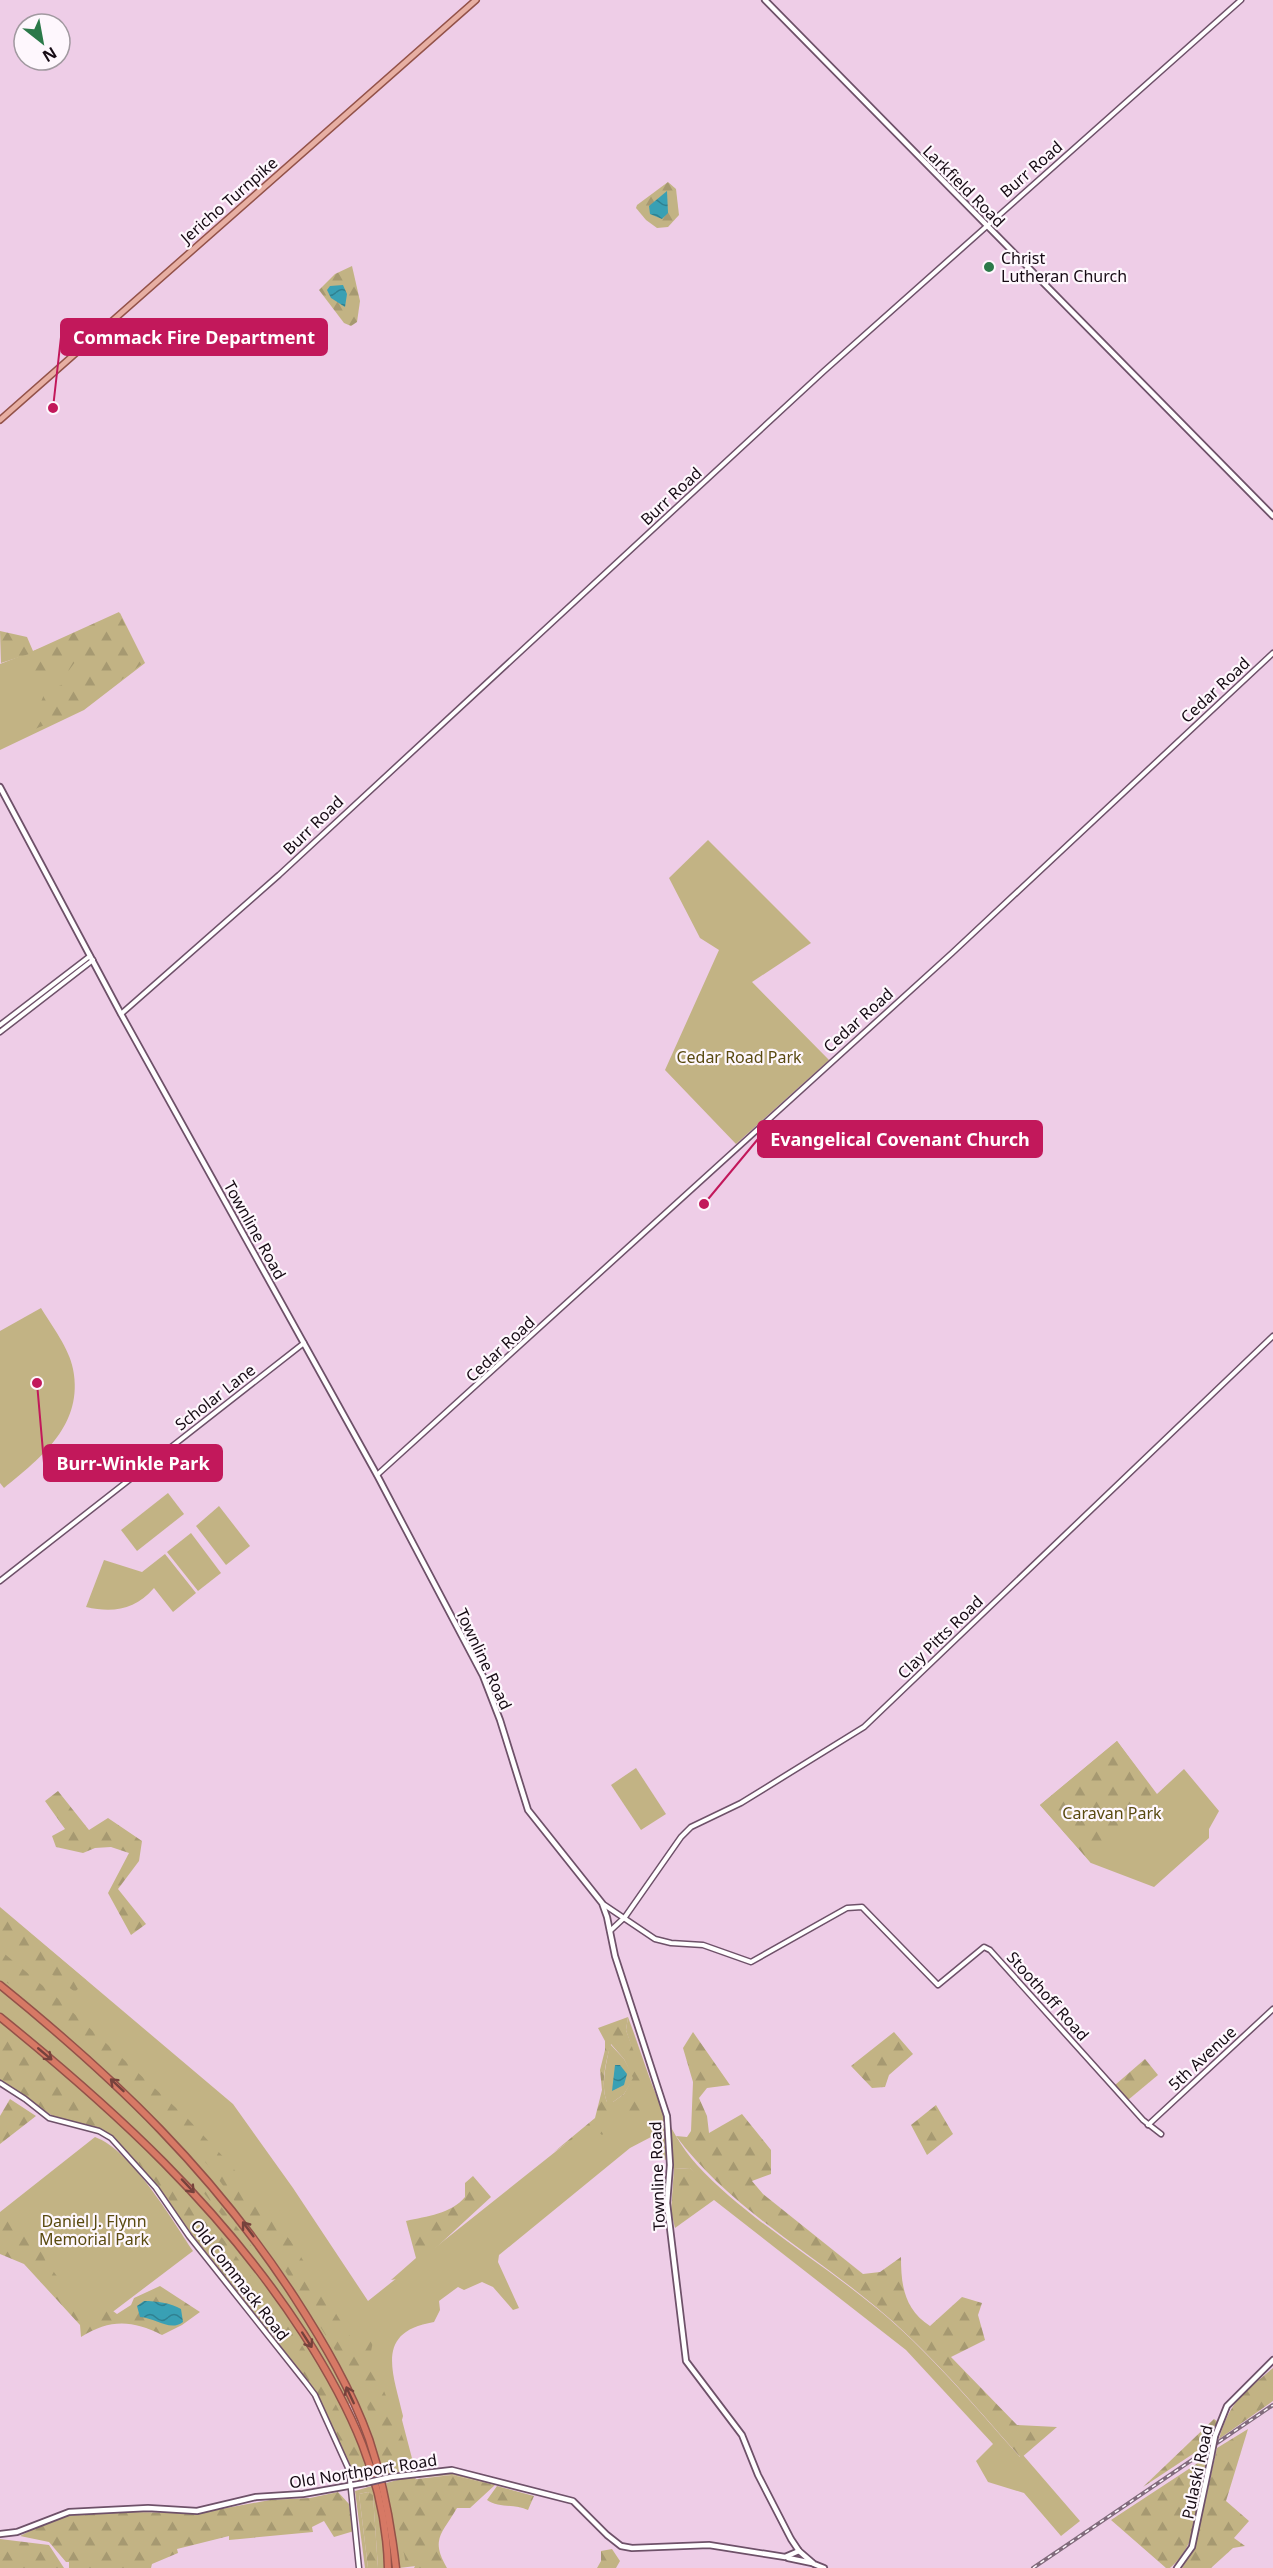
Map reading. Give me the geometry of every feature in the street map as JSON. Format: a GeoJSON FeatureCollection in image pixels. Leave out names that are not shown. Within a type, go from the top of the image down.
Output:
{"type":"FeatureCollection","features":[{"type":"Feature","properties":{"kind":"highway"},"geometry":{"type":"LineString","coordinates":[[0,1985],[72,2043],[128,2094],[195,2164],[267,2255],[312,2324],[352,2398],[369,2439],[384,2489],[396,2568]]}},
{"type":"Feature","properties":{"kind":"highway"},"geometry":{"type":"LineString","coordinates":[[0,2017],[100,2101],[162,2158],[212,2213],[289,2312],[339,2391],[367,2452],[386,2527],[388,2568]]}},
{"type":"Feature","properties":{"kind":"main road","name":"Jericho Turnpike"},"geometry":{"type":"LineString","coordinates":[[0,420],[476,0]]}},
{"type":"Feature","properties":{"kind":"main road","name":"Larkfield Road"},"geometry":{"type":"LineString","coordinates":[[765,0],[1273,516]]}},
{"type":"Feature","properties":{"kind":"main road","name":"Townline Road"},"geometry":{"type":"LineString","coordinates":[[0,787],[121,1014],[377,1475],[483,1676],[500,1720],[528,1810],[602,1903],[615,1956],[667,2116],[670,2165],[667,2203],[686,2361],[742,2435],[758,2475],[799,2551],[814,2564],[824,2568]]}},
{"type":"Feature","properties":{"kind":"main road","name":"Pulaski Road"},"geometry":{"type":"LineString","coordinates":[[1177,2568],[1192,2547],[1215,2436],[1227,2406],[1273,2360]]}},
{"type":"Feature","properties":{"kind":"main road","name":"Old Northport Road"},"geometry":{"type":"LineString","coordinates":[[0,2534],[17,2532],[69,2512],[148,2508],[197,2511],[256,2498],[313,2492],[391,2477],[452,2470],[573,2501],[621,2546],[632,2548],[709,2545],[814,2564]]}},
{"type":"Feature","properties":{"kind":"main road"},"geometry":{"type":"LineString","coordinates":[[785,2557],[799,2551]]}},
{"type":"Feature","properties":{"kind":"street","name":"Burr Road"},"geometry":{"type":"LineString","coordinates":[[121,1014],[279,875],[986,225],[1241,0]]}},
{"type":"Feature","properties":{"kind":"street","name":"Cedar Road"},"geometry":{"type":"LineString","coordinates":[[377,1475],[951,953],[1273,653]]}},
{"type":"Feature","properties":{"kind":"street"},"geometry":{"type":"LineString","coordinates":[[0,1025],[92,958]]}},
{"type":"Feature","properties":{"kind":"street"},"geometry":{"type":"LineString","coordinates":[[0,1032],[92,958]]}},
{"type":"Feature","properties":{"kind":"street","name":"Clay Pitts Road"},"geometry":{"type":"LineString","coordinates":[[610,1931],[625,1917],[681,1837],[691,1827],[730,1808],[864,1727],[1273,1336]]}},
{"type":"Feature","properties":{"kind":"street","name":"Scholar Lane"},"geometry":{"type":"LineString","coordinates":[[0,1581],[304,1343]]}},
{"type":"Feature","properties":{"kind":"street","name":"Stoothoff Road"},"geometry":{"type":"LineString","coordinates":[[602,1903],[625,1917],[645,1934],[662,1942],[703,1945],[751,1962],[847,1908],[862,1907],[938,1985],[984,1947],[990,1950],[1148,2125],[1161,2134]]}},
{"type":"Feature","properties":{"kind":"street","name":"5th Avenue"},"geometry":{"type":"LineString","coordinates":[[1148,2125],[1273,2009]]}},
{"type":"Feature","properties":{"kind":"street","name":"Old Commack Road"},"geometry":{"type":"LineString","coordinates":[[0,2083],[49,2118],[99,2131],[111,2138],[156,2188],[189,2236],[315,2395],[349,2470],[359,2568]]}},
{"type":"Feature","properties":{"kind":"green space"},"geometry":{"type":"Polygon","coordinates":[[[668,182],[676,189],[679,215],[668,227],[657,228],[636,208],[668,182]]]}},
{"type":"Feature","properties":{"kind":"green space"},"geometry":{"type":"Polygon","coordinates":[[[352,266],[360,301],[357,322],[351,326],[344,323],[319,290],[335,274],[352,266]]]}},
{"type":"Feature","properties":{"kind":"green space"},"geometry":{"type":"Polygon","coordinates":[[[119,612],[143,663],[83,709],[35,729],[35,717],[45,692],[89,673],[87,664],[75,662],[67,673],[61,675],[53,661],[47,661],[48,671],[39,676],[33,673],[29,654],[1,663],[0,631],[27,637],[33,651],[119,612]]]}},
{"type":"Feature","properties":{"kind":"green space"},"geometry":{"type":"Polygon","coordinates":[[[120,613],[145,663],[84,710],[0,750],[0,664],[67,638],[120,613]]]}},
{"type":"Feature","properties":{"kind":"green space","name":"Cedar Road Park"},"geometry":{"type":"Polygon","coordinates":[[[708,840],[811,943],[752,982],[829,1060],[736,1144],[665,1070],[719,950],[700,938],[669,878],[708,840]]]}},
{"type":"Feature","properties":{"kind":"green space"},"geometry":{"type":"Polygon","coordinates":[[[41,1308],[60,1337],[71,1361],[75,1389],[72,1406],[57,1438],[4,1488],[0,1483],[0,1331],[41,1308]]]}},
{"type":"Feature","properties":{"kind":"green space"},"geometry":{"type":"Polygon","coordinates":[[[168,1493],[184,1514],[137,1551],[121,1530],[168,1493]]]}},
{"type":"Feature","properties":{"kind":"green space"},"geometry":{"type":"Polygon","coordinates":[[[219,1506],[250,1546],[226,1565],[196,1526],[219,1506]]]}},
{"type":"Feature","properties":{"kind":"green space"},"geometry":{"type":"Polygon","coordinates":[[[191,1533],[221,1573],[198,1591],[167,1552],[191,1533]]]}},
{"type":"Feature","properties":{"kind":"green space"},"geometry":{"type":"Polygon","coordinates":[[[165,1554],[196,1593],[173,1612],[154,1588],[139,1601],[123,1608],[105,1610],[86,1607],[104,1560],[142,1572],[165,1554]]]}},
{"type":"Feature","properties":{"kind":"green space","name":"Caravan Park"},"geometry":{"type":"Polygon","coordinates":[[[1117,1741],[1157,1794],[1184,1769],[1219,1811],[1209,1829],[1209,1838],[1154,1887],[1091,1863],[1040,1805],[1117,1741]]]}},
{"type":"Feature","properties":{"kind":"green space"},"geometry":{"type":"Polygon","coordinates":[[[1117,1741],[1160,1800],[1091,1863],[1040,1805],[1117,1741]]]}},
{"type":"Feature","properties":{"kind":"green space"},"geometry":{"type":"Polygon","coordinates":[[[636,1768],[666,1814],[641,1830],[611,1785],[636,1768]]]}},
{"type":"Feature","properties":{"kind":"green space"},"geometry":{"type":"Polygon","coordinates":[[[58,1791],[89,1830],[108,1818],[142,1841],[139,1861],[118,1889],[146,1924],[131,1935],[108,1893],[129,1853],[111,1847],[95,1848],[83,1853],[56,1847],[52,1836],[65,1829],[45,1801],[58,1791]]]}},
{"type":"Feature","properties":{"kind":"green space"},"geometry":{"type":"Polygon","coordinates":[[[0,1907],[233,2104],[293,2188],[368,2301],[643,2082],[626,2030],[628,2017],[664,2114],[684,2149],[697,2165],[738,2203],[894,2323],[950,2379],[1020,2457],[1023,2455],[1080,2521],[1061,2536],[1024,2493],[988,2482],[976,2461],[993,2444],[906,2350],[714,2200],[714,2194],[690,2168],[674,2169],[655,2148],[655,2138],[651,2137],[630,2148],[499,2255],[498,2262],[519,2308],[513,2310],[493,2287],[482,2282],[464,2290],[458,2287],[439,2301],[440,2310],[434,2322],[415,2327],[402,2335],[395,2345],[392,2356],[393,2370],[402,2420],[414,2466],[417,2468],[382,2476],[352,2393],[315,2323],[279,2267],[239,2214],[196,2163],[150,2115],[51,2024],[0,1981],[0,1907]]]}},
{"type":"Feature","properties":{"kind":"green space"},"geometry":{"type":"Polygon","coordinates":[[[0,1908],[86,1980],[75,1992],[0,1935],[0,1908]]]}},
{"type":"Feature","properties":{"kind":"green space"},"geometry":{"type":"Polygon","coordinates":[[[0,1950],[55,1996],[188,2119],[229,2163],[293,2244],[356,2346],[374,2337],[370,2356],[414,2466],[385,2471],[364,2396],[277,2258],[207,2164],[177,2130],[122,2082],[107,2062],[0,1977],[0,1950]]]}},
{"type":"Feature","properties":{"kind":"green space"},"geometry":{"type":"Polygon","coordinates":[[[0,1987],[105,2078],[199,2175],[242,2227],[281,2282],[318,2340],[351,2402],[349,2404],[327,2366],[278,2293],[224,2224],[165,2160],[118,2114],[0,2013],[0,1987]]]}},
{"type":"Feature","properties":{"kind":"green space"},"geometry":{"type":"Polygon","coordinates":[[[0,1993],[153,2129],[195,2173],[264,2262],[262,2264],[193,2180],[144,2130],[0,2002],[0,1993]]]}},
{"type":"Feature","properties":{"kind":"green space"},"geometry":{"type":"Polygon","coordinates":[[[628,2017],[626,2030],[645,2083],[639,2094],[647,2102],[659,2101],[663,2108],[658,2107],[647,2120],[642,2114],[623,2119],[621,2108],[615,2111],[611,2127],[602,2135],[591,2126],[554,2152],[595,2118],[602,2090],[600,2070],[605,2050],[605,2041],[598,2028],[628,2017]],[[611,2044],[604,2081],[607,2102],[613,2102],[624,2094],[633,2078],[624,2059],[611,2044]]]}},
{"type":"Feature","properties":{"kind":"green space"},"geometry":{"type":"Polygon","coordinates":[[[0,2019],[113,2118],[167,2170],[218,2224],[266,2282],[308,2343],[344,2408],[373,2478],[355,2482],[314,2389],[195,2240],[148,2175],[113,2138],[99,2130],[53,2116],[0,2082],[0,2019]]]}},
{"type":"Feature","properties":{"kind":"green space"},"geometry":{"type":"Polygon","coordinates":[[[0,2031],[22,2054],[49,2071],[58,2087],[78,2096],[106,2117],[173,2181],[224,2240],[300,2342],[326,2385],[371,2474],[356,2477],[315,2389],[191,2233],[163,2190],[114,2136],[103,2129],[51,2114],[0,2078],[0,2031]]]}},
{"type":"Feature","properties":{"kind":"green space"},"geometry":{"type":"Polygon","coordinates":[[[693,2032],[730,2085],[707,2088],[699,2098],[707,2116],[709,2133],[742,2114],[771,2150],[771,2174],[752,2181],[763,2194],[863,2274],[880,2272],[901,2257],[903,2287],[909,2304],[914,2312],[930,2326],[962,2297],[982,2303],[978,2315],[985,2340],[951,2357],[1017,2425],[1057,2427],[1021,2458],[951,2380],[896,2324],[850,2286],[745,2207],[720,2185],[676,2136],[687,2137],[691,2131],[693,2082],[683,2048],[693,2032]]]}},
{"type":"Feature","properties":{"kind":"green space"},"geometry":{"type":"Polygon","coordinates":[[[894,2032],[913,2054],[889,2075],[885,2087],[872,2088],[851,2066],[894,2032]]]}},
{"type":"Feature","properties":{"kind":"green space"},"geometry":{"type":"Polygon","coordinates":[[[610,2044],[624,2059],[634,2078],[624,2094],[613,2102],[607,2102],[604,2081],[610,2044]]]}},
{"type":"Feature","properties":{"kind":"green space"},"geometry":{"type":"Polygon","coordinates":[[[1145,2059],[1158,2075],[1128,2100],[1115,2085],[1145,2059]]]}},
{"type":"Feature","properties":{"kind":"green space"},"geometry":{"type":"Polygon","coordinates":[[[10,2099],[36,2116],[0,2144],[0,2116],[10,2099]]]}},
{"type":"Feature","properties":{"kind":"green space"},"geometry":{"type":"Polygon","coordinates":[[[936,2105],[953,2134],[927,2155],[911,2125],[936,2105]]]}},
{"type":"Feature","properties":{"kind":"green space","name":"Daniel J. Flynn Memorial Park"},"geometry":{"type":"Polygon","coordinates":[[[95,2137],[109,2144],[136,2170],[193,2251],[102,2320],[85,2325],[0,2226],[0,2212],[95,2137]]]}},
{"type":"Feature","properties":{"kind":"green space"},"geometry":{"type":"Polygon","coordinates":[[[690,2168],[716,2190],[714,2200],[675,2228],[671,2211],[674,2169],[690,2168]]]}},
{"type":"Feature","properties":{"kind":"green space"},"geometry":{"type":"Polygon","coordinates":[[[473,2176],[491,2197],[403,2278],[391,2280],[416,2258],[406,2221],[438,2214],[459,2203],[465,2197],[465,2183],[473,2176]]]}},
{"type":"Feature","properties":{"kind":"green space"},"geometry":{"type":"Polygon","coordinates":[[[0,2216],[33,2229],[41,2238],[45,2260],[85,2314],[109,2308],[117,2314],[131,2305],[134,2298],[160,2286],[200,2312],[182,2325],[162,2335],[141,2326],[121,2324],[102,2327],[81,2337],[80,2325],[24,2264],[0,2254],[0,2216]]]}},
{"type":"Feature","properties":{"kind":"green space"},"geometry":{"type":"Polygon","coordinates":[[[1273,2368],[1273,2401],[1219,2439],[1228,2415],[1239,2398],[1273,2368]]]}},
{"type":"Feature","properties":{"kind":"green space"},"geometry":{"type":"Polygon","coordinates":[[[1214,2419],[1217,2421],[1211,2442],[1143,2487],[1214,2419]]]}},
{"type":"Feature","properties":{"kind":"green space"},"geometry":{"type":"Polygon","coordinates":[[[1248,2429],[1226,2501],[1249,2521],[1234,2538],[1245,2546],[1233,2548],[1211,2568],[1182,2568],[1195,2547],[1217,2448],[1248,2429]]]}},
{"type":"Feature","properties":{"kind":"green space"},"geometry":{"type":"Polygon","coordinates":[[[1207,2457],[1201,2502],[1194,2531],[1180,2557],[1170,2568],[1166,2568],[1111,2520],[1207,2457]]]}},
{"type":"Feature","properties":{"kind":"green space"},"geometry":{"type":"Polygon","coordinates":[[[461,2474],[496,2482],[495,2485],[452,2475],[416,2478],[396,2508],[402,2532],[416,2566],[399,2568],[386,2483],[416,2475],[461,2474]]]}},
{"type":"Feature","properties":{"kind":"green space"},"geometry":{"type":"Polygon","coordinates":[[[452,2475],[495,2485],[470,2508],[457,2508],[443,2531],[439,2550],[447,2568],[414,2568],[415,2566],[406,2564],[392,2492],[400,2481],[452,2475]]]}},
{"type":"Feature","properties":{"kind":"green space"},"geometry":{"type":"Polygon","coordinates":[[[375,2485],[386,2568],[378,2568],[373,2496],[368,2492],[359,2494],[368,2568],[365,2568],[355,2491],[375,2485]]]}},
{"type":"Feature","properties":{"kind":"green space"},"geometry":{"type":"Polygon","coordinates":[[[497,2486],[534,2496],[528,2510],[487,2500],[497,2486]]]}},
{"type":"Feature","properties":{"kind":"green space"},"geometry":{"type":"Polygon","coordinates":[[[338,2492],[349,2504],[354,2531],[334,2537],[324,2521],[312,2527],[313,2532],[229,2540],[229,2536],[177,2549],[178,2553],[152,2564],[151,2568],[69,2568],[69,2562],[66,2562],[49,2542],[20,2536],[59,2516],[129,2512],[199,2513],[270,2500],[310,2498],[338,2492]]]}},
{"type":"Feature","properties":{"kind":"green space"},"geometry":{"type":"Polygon","coordinates":[[[368,2492],[373,2495],[378,2568],[368,2568],[359,2494],[368,2492]]]}},
{"type":"Feature","properties":{"kind":"green space"},"geometry":{"type":"Polygon","coordinates":[[[0,2539],[49,2545],[64,2568],[0,2568],[0,2539]]]}},
{"type":"Feature","properties":{"kind":"green space"},"geometry":{"type":"Polygon","coordinates":[[[612,2549],[620,2561],[616,2568],[597,2568],[601,2561],[601,2551],[612,2549]]]}},
{"type":"Feature","properties":{"kind":"water"},"geometry":{"type":"Polygon","coordinates":[[[667,191],[668,213],[662,219],[650,214],[649,206],[667,191]]]}},
{"type":"Feature","properties":{"kind":"water"},"geometry":{"type":"Polygon","coordinates":[[[343,285],[347,294],[345,307],[331,298],[327,290],[330,286],[343,285]]]}},
{"type":"Feature","properties":{"kind":"water"},"geometry":{"type":"Polygon","coordinates":[[[615,2065],[620,2065],[627,2074],[624,2085],[612,2091],[615,2065]]]}},
{"type":"Feature","properties":{"kind":"water"},"geometry":{"type":"Polygon","coordinates":[[[144,2301],[173,2305],[181,2309],[183,2322],[173,2326],[140,2317],[137,2306],[144,2301]]]}},
{"type":"Feature","properties":{"kind":"railway"},"geometry":{"type":"LineString","coordinates":[[1033,2568],[1273,2405]]}},
{"type":"Feature","properties":{"kind":"place","name":"Christ Lutheran Church"},"geometry":{"type":"Point","coordinates":[989,267]}},
{"type":"Feature","properties":{"kind":"place","name":"Commack Fire Department"},"geometry":{"type":"Point","coordinates":[53,408]}},
{"type":"Feature","properties":{"kind":"place","name":"Evangelical Covenant Church"},"geometry":{"type":"Point","coordinates":[704,1204]}},
{"type":"Feature","properties":{"kind":"place","name":"Burr-Winkle Park"},"geometry":{"type":"Point","coordinates":[37,1383]}}]}
